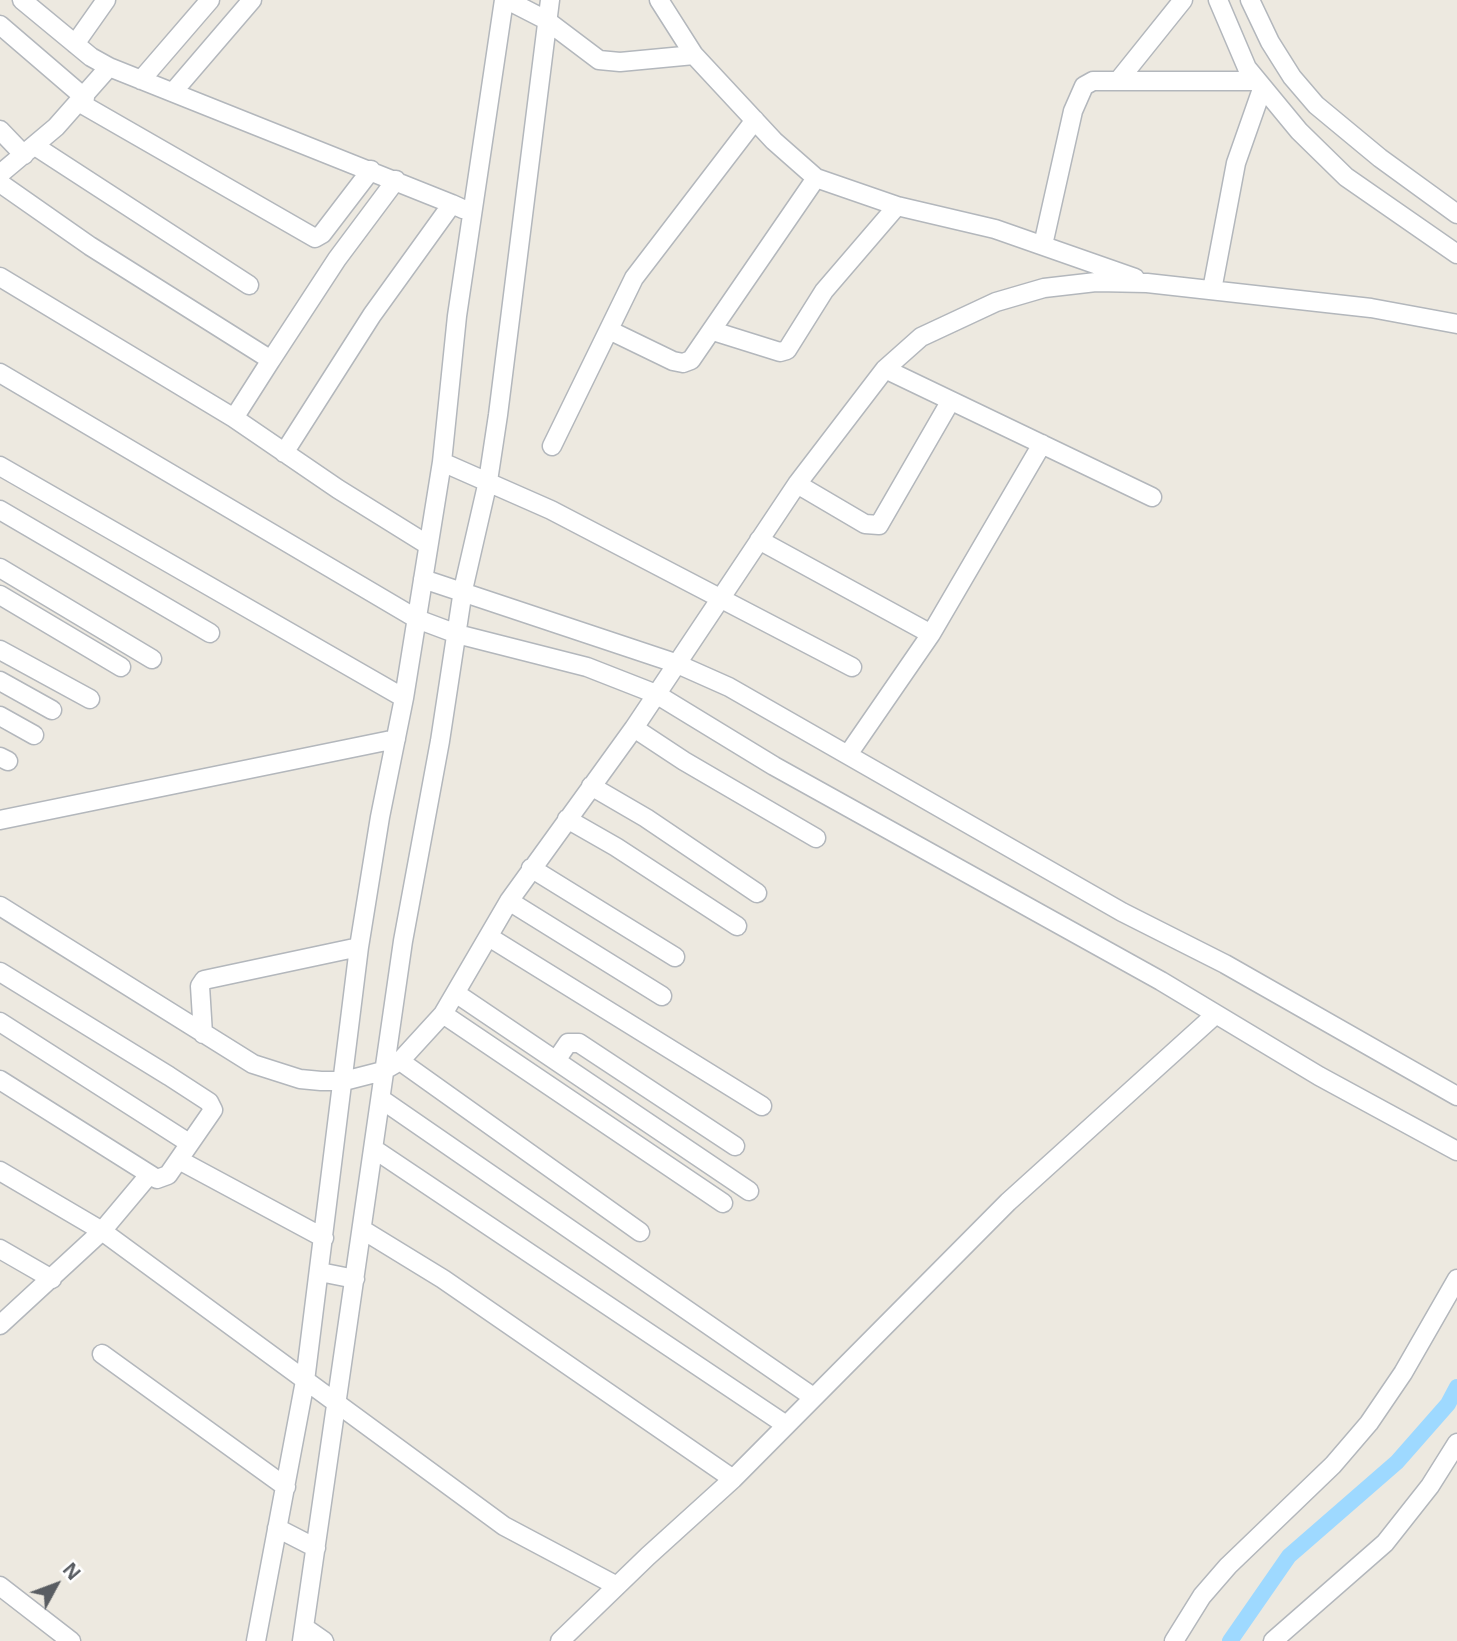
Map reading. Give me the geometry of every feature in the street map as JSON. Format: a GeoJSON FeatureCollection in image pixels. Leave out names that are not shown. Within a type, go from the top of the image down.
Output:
{"type":"FeatureCollection","features":[{"type":"Feature","properties":{"kind":"street"},"geometry":{"type":"LineString","coordinates":[[22,0],[75,44],[109,67],[472,212]]}},
{"type":"Feature","properties":{"kind":"street"},"geometry":{"type":"LineString","coordinates":[[75,44],[106,0]]}},
{"type":"Feature","properties":{"kind":"street"},"geometry":{"type":"LineString","coordinates":[[141,80],[210,0]]}},
{"type":"Feature","properties":{"kind":"street"},"geometry":{"type":"LineString","coordinates":[[173,92],[253,0]]}},
{"type":"Feature","properties":{"kind":"street"},"geometry":{"type":"LineString","coordinates":[[256,1641],[305,1381],[359,947],[404,698],[442,462],[472,212],[506,0],[545,20],[599,60],[620,62],[694,55]]}},
{"type":"Feature","properties":{"kind":"street"},"geometry":{"type":"LineString","coordinates":[[324,1641],[303,1634],[415,866],[463,590],[488,481],[545,20],[550,0]]}},
{"type":"Feature","properties":{"kind":"street"},"geometry":{"type":"LineString","coordinates":[[1118,81],[1183,0]]}},
{"type":"Feature","properties":{"kind":"street"},"geometry":{"type":"LineString","coordinates":[[1218,0],[1238,52],[1259,85],[1346,177],[1457,254]]}},
{"type":"Feature","properties":{"kind":"street"},"geometry":{"type":"LineString","coordinates":[[1250,0],[1270,42],[1316,105],[1380,158],[1457,214]]}},
{"type":"Feature","properties":{"kind":"street"},"geometry":{"type":"LineString","coordinates":[[665,3],[694,55],[755,120],[816,178],[897,205],[995,229],[1147,283]]}},
{"type":"Feature","properties":{"kind":"street"},"geometry":{"type":"LineString","coordinates":[[0,25],[82,100],[315,238],[322,234],[371,170]]}},
{"type":"Feature","properties":{"kind":"street"},"geometry":{"type":"LineString","coordinates":[[0,174],[30,151],[82,100],[109,67]]}},
{"type":"Feature","properties":{"kind":"street"},"geometry":{"type":"LineString","coordinates":[[1043,245],[1079,93],[1093,81],[1259,85]]}},
{"type":"Feature","properties":{"kind":"street"},"geometry":{"type":"LineString","coordinates":[[1212,290],[1236,163],[1259,85]]}},
{"type":"Feature","properties":{"kind":"street"},"geometry":{"type":"LineString","coordinates":[[552,446],[634,278],[755,120]]}},
{"type":"Feature","properties":{"kind":"street"},"geometry":{"type":"LineString","coordinates":[[0,130],[250,285]]}},
{"type":"Feature","properties":{"kind":"street"},"geometry":{"type":"LineString","coordinates":[[609,330],[683,363],[699,353],[816,178]]}},
{"type":"Feature","properties":{"kind":"street"},"geometry":{"type":"LineString","coordinates":[[234,418],[337,259],[396,180]]}},
{"type":"Feature","properties":{"kind":"street"},"geometry":{"type":"LineString","coordinates":[[0,183],[90,246],[271,360]]}},
{"type":"Feature","properties":{"kind":"street"},"geometry":{"type":"LineString","coordinates":[[284,453],[372,315],[452,205]]}},
{"type":"Feature","properties":{"kind":"street"},"geometry":{"type":"LineString","coordinates":[[713,331],[780,352],[787,350],[824,291],[897,205]]}},
{"type":"Feature","properties":{"kind":"street"},"geometry":{"type":"LineString","coordinates":[[0,277],[234,418],[429,545]]}},
{"type":"Feature","properties":{"kind":"street"},"geometry":{"type":"LineString","coordinates":[[0,906],[253,1064],[300,1079],[344,1081],[383,1071],[400,1061],[443,1014],[531,868],[634,728],[797,484],[886,369],[921,337],[996,302],[1044,288],[1096,282],[1147,283],[1371,308],[1457,324]]}},
{"type":"Feature","properties":{"kind":"street"},"geometry":{"type":"LineString","coordinates":[[886,369],[1152,497]]}},
{"type":"Feature","properties":{"kind":"street"},"geometry":{"type":"LineString","coordinates":[[0,373],[417,619],[457,634],[556,657],[623,679],[656,694],[774,766],[1216,1014],[1319,1076],[1457,1151]]}},
{"type":"Feature","properties":{"kind":"street"},"geometry":{"type":"LineString","coordinates":[[797,484],[865,524],[879,525],[950,402]]}},
{"type":"Feature","properties":{"kind":"street"},"geometry":{"type":"LineString","coordinates":[[849,754],[931,635],[1042,444]]}},
{"type":"Feature","properties":{"kind":"street"},"geometry":{"type":"LineString","coordinates":[[442,462],[488,481],[721,596],[852,667]]}},
{"type":"Feature","properties":{"kind":"street"},"geometry":{"type":"LineString","coordinates":[[0,466],[404,698]]}},
{"type":"Feature","properties":{"kind":"street"},"geometry":{"type":"LineString","coordinates":[[0,510],[209,633]]}},
{"type":"Feature","properties":{"kind":"street"},"geometry":{"type":"LineString","coordinates":[[759,540],[931,635]]}},
{"type":"Feature","properties":{"kind":"street"},"geometry":{"type":"LineString","coordinates":[[0,568],[152,659]]}},
{"type":"Feature","properties":{"kind":"street"},"geometry":{"type":"LineString","coordinates":[[423,579],[463,590],[675,663],[729,687],[1122,912],[1225,964],[1457,1096]]}},
{"type":"Feature","properties":{"kind":"street"},"geometry":{"type":"LineString","coordinates":[[0,595],[121,667]]}},
{"type":"Feature","properties":{"kind":"street"},"geometry":{"type":"LineString","coordinates":[[0,650],[90,699]]}},
{"type":"Feature","properties":{"kind":"street"},"geometry":{"type":"LineString","coordinates":[[0,681],[52,710]]}},
{"type":"Feature","properties":{"kind":"street"},"geometry":{"type":"LineString","coordinates":[[0,716],[34,735]]}},
{"type":"Feature","properties":{"kind":"street"},"geometry":{"type":"LineString","coordinates":[[634,728],[694,767],[816,838]]}},
{"type":"Feature","properties":{"kind":"street"},"geometry":{"type":"LineString","coordinates":[[0,820],[396,739]]}},
{"type":"Feature","properties":{"kind":"street"},"geometry":{"type":"LineString","coordinates":[[591,786],[646,818],[757,893]]}},
{"type":"Feature","properties":{"kind":"street"},"geometry":{"type":"LineString","coordinates":[[567,819],[617,847],[737,926]]}},
{"type":"Feature","properties":{"kind":"street"},"geometry":{"type":"LineString","coordinates":[[531,868],[676,957]]}},
{"type":"Feature","properties":{"kind":"street"},"geometry":{"type":"LineString","coordinates":[[509,901],[662,996]]}},
{"type":"Feature","properties":{"kind":"street"},"geometry":{"type":"LineString","coordinates":[[489,937],[583,992],[762,1106]]}},
{"type":"Feature","properties":{"kind":"street"},"geometry":{"type":"LineString","coordinates":[[203,1034],[200,986],[204,979],[359,947]]}},
{"type":"Feature","properties":{"kind":"street"},"geometry":{"type":"LineString","coordinates":[[0,972],[209,1102],[213,1110],[179,1160],[164,1178],[157,1179],[0,1080]]}},
{"type":"Feature","properties":{"kind":"street"},"geometry":{"type":"LineString","coordinates":[[457,994],[749,1191]]}},
{"type":"Feature","properties":{"kind":"street"},"geometry":{"type":"LineString","coordinates":[[443,1014],[723,1203]]}},
{"type":"Feature","properties":{"kind":"street"},"geometry":{"type":"LineString","coordinates":[[560,1641],[733,1479],[1008,1202],[1216,1014]]}},
{"type":"Feature","properties":{"kind":"street"},"geometry":{"type":"LineString","coordinates":[[0,1022],[189,1143]]}},
{"type":"Feature","properties":{"kind":"street"},"geometry":{"type":"LineString","coordinates":[[557,1059],[568,1043],[579,1043],[735,1146]]}},
{"type":"Feature","properties":{"kind":"street"},"geometry":{"type":"LineString","coordinates":[[400,1061],[640,1232]]}},
{"type":"Feature","properties":{"kind":"street"},"geometry":{"type":"LineString","coordinates":[[381,1099],[813,1396]]}},
{"type":"Feature","properties":{"kind":"street"},"geometry":{"type":"LineString","coordinates":[[374,1150],[786,1424]]}},
{"type":"Feature","properties":{"kind":"street"},"geometry":{"type":"LineString","coordinates":[[179,1160],[324,1238]]}},
{"type":"Feature","properties":{"kind":"street"},"geometry":{"type":"LineString","coordinates":[[0,1171],[102,1231],[504,1526],[617,1586]]}},
{"type":"Feature","properties":{"kind":"street"},"geometry":{"type":"LineString","coordinates":[[0,1325],[102,1231],[149,1175]]}},
{"type":"Feature","properties":{"kind":"street"},"geometry":{"type":"LineString","coordinates":[[363,1230],[443,1279],[733,1479]]}},
{"type":"Feature","properties":{"kind":"street"},"geometry":{"type":"LineString","coordinates":[[0,1249],[52,1279]]}},
{"type":"Feature","properties":{"kind":"street"},"geometry":{"type":"LineString","coordinates":[[320,1272],[355,1279]]}},
{"type":"Feature","properties":{"kind":"street"},"geometry":{"type":"LineString","coordinates":[[1174,1641],[1202,1596],[1219,1576],[1332,1465],[1369,1423],[1410,1362],[1457,1279]]}},
{"type":"Feature","properties":{"kind":"street"},"geometry":{"type":"LineString","coordinates":[[102,1354],[286,1486]]}},
{"type":"Feature","properties":{"kind":"street"},"geometry":{"type":"LineString","coordinates":[[1273,1641],[1385,1543],[1430,1486],[1457,1443]]}},
{"type":"Feature","properties":{"kind":"street"},"geometry":{"type":"LineString","coordinates":[[277,1528],[316,1548]]}},
{"type":"Feature","properties":{"kind":"street"},"geometry":{"type":"LineString","coordinates":[[0,1586],[48,1634],[71,1641]]}},
{"type":"Feature","properties":{"kind":"waterway"},"geometry":{"type":"LineString","coordinates":[[1230,1641],[1289,1556],[1397,1462],[1448,1404],[1457,1387]]}}]}
